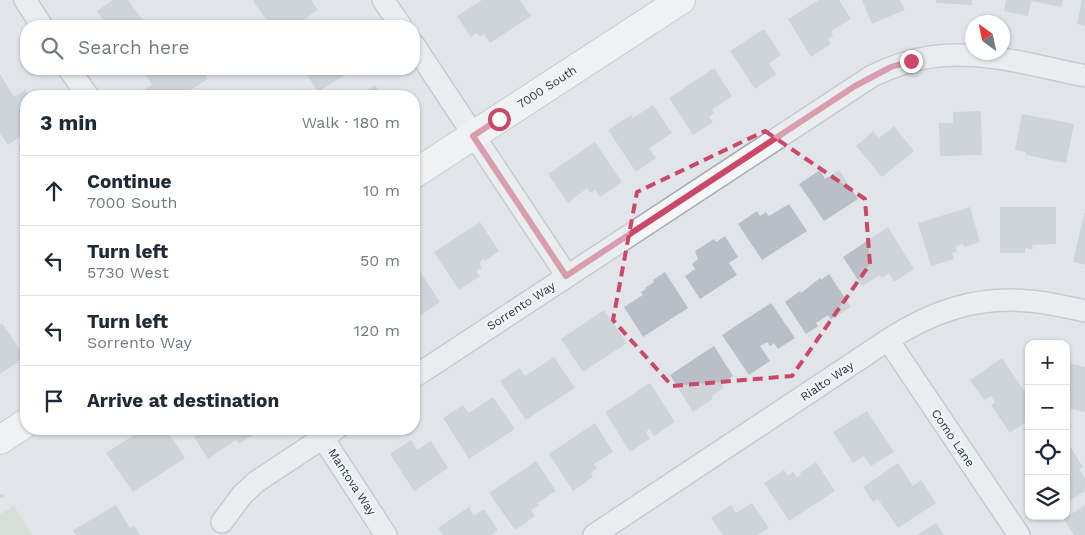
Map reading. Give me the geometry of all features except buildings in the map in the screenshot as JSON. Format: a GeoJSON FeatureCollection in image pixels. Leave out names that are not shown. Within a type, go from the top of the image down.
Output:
{"type":"FeatureCollection","features":[{"type":"Feature","properties":{"kind":"street"},"geometry":{"type":"LineString","coordinates":[[25,0],[38,20]]}},
{"type":"Feature","properties":{"kind":"street"},"geometry":{"type":"LineString","coordinates":[[383,0],[397,20]]}},
{"type":"Feature","properties":{"kind":"street","name":"7000 South"},"geometry":{"type":"LineString","coordinates":[[420,170],[681,0]]}},
{"type":"Feature","properties":{"kind":"street"},"geometry":{"type":"LineString","coordinates":[[420,55],[566,276]]}},
{"type":"Feature","properties":{"kind":"street","name":"Sorrento Way"},"geometry":{"type":"LineString","coordinates":[[420,373],[855,86],[891,67],[931,57],[962,55],[994,57],[1085,76]]}},
{"type":"Feature","properties":{"kind":"street"},"geometry":{"type":"LineString","coordinates":[[73,75],[84,90]]}},
{"type":"Feature","properties":{"kind":"street","name":"Rialto Way"},"geometry":{"type":"LineString","coordinates":[[594,535],[888,340],[932,315],[988,300],[1028,300],[1085,311]]}},
{"type":"Feature","properties":{"kind":"street","name":"Como Lane"},"geometry":{"type":"LineString","coordinates":[[888,340],[1019,535]]}},
{"type":"Feature","properties":{"kind":"street"},"geometry":{"type":"LineString","coordinates":[[0,440],[20,427]]}},
{"type":"Feature","properties":{"kind":"street"},"geometry":{"type":"LineString","coordinates":[[222,522],[242,495],[256,482],[321,435]]}},
{"type":"Feature","properties":{"kind":"street","name":"Mantova Way"},"geometry":{"type":"LineString","coordinates":[[327,435],[386,535]]}},
{"type":"Feature","properties":{"kind":"path"},"geometry":{"type":"LineString","coordinates":[[0,497],[5,494]]}},
{"type":"Feature","properties":{"kind":"highlighted area"},"geometry":{"type":"Polygon","coordinates":[[[765,131],[865,199],[870,264],[792,376],[672,386],[613,320],[637,192],[765,131]]]}},
{"type":"Feature","properties":{"kind":"green space"},"geometry":{"type":"Polygon","coordinates":[[[14,506],[32,535],[0,535],[0,514],[14,506]]]}},
{"type":"Feature","properties":{"kind":"route"},"geometry":{"type":"LineString","coordinates":[[499,119],[473,136],[566,276],[855,86],[891,67],[911,61]]}}]}
